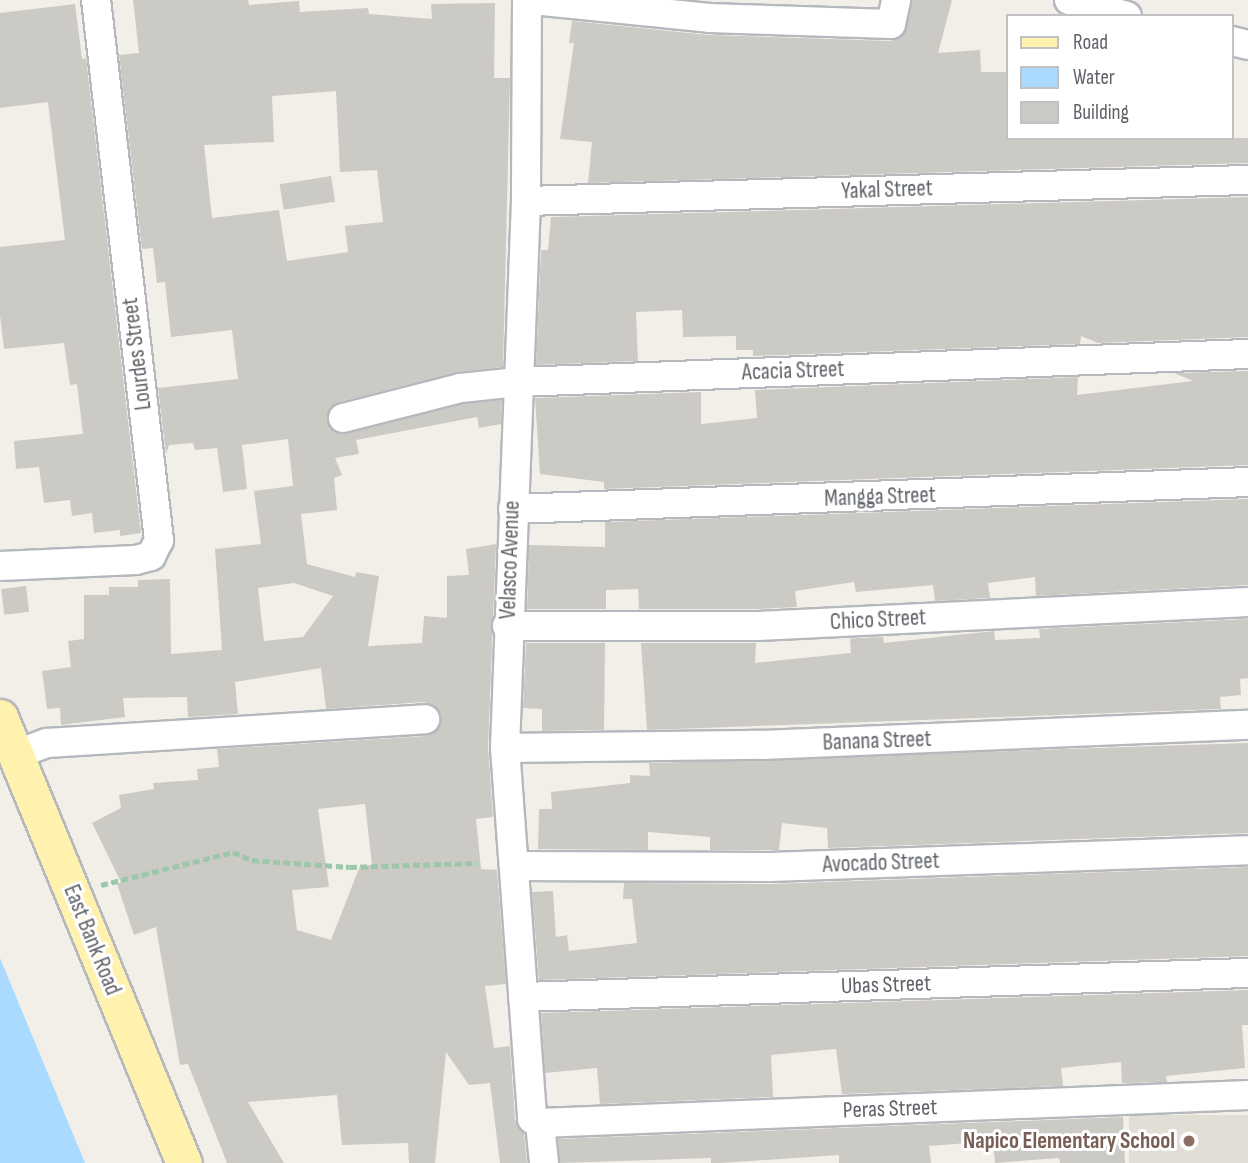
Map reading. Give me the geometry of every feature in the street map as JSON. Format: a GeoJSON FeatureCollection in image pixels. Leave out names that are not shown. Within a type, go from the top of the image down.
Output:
{"type":"FeatureCollection","features":[{"type":"Feature","properties":{"kind":"main road","name":"East Bank Road"},"geometry":{"type":"LineString","coordinates":[[0,717],[184,1163]]}},
{"type":"Feature","properties":{"kind":"street","name":"Lourdes Street"},"geometry":{"type":"LineString","coordinates":[[0,566],[136,560],[151,556],[159,540],[96,0]]}},
{"type":"Feature","properties":{"kind":"street","name":"Velasco Avenue"},"geometry":{"type":"LineString","coordinates":[[527,0],[526,201],[507,626],[505,748],[523,997],[536,1121],[544,1163]]}},
{"type":"Feature","properties":{"kind":"street"},"geometry":{"type":"LineString","coordinates":[[533,0],[709,18],[891,24],[896,0]]}},
{"type":"Feature","properties":{"kind":"street"},"geometry":{"type":"LineString","coordinates":[[1069,0],[1120,14]]}},
{"type":"Feature","properties":{"kind":"street","name":"Yakal Street"},"geometry":{"type":"LineString","coordinates":[[526,201],[1248,180]]}},
{"type":"Feature","properties":{"kind":"street","name":"Acacia Street"},"geometry":{"type":"LineString","coordinates":[[343,418],[461,388],[518,382],[1248,354]]}},
{"type":"Feature","properties":{"kind":"street","name":"Mangga Street"},"geometry":{"type":"LineString","coordinates":[[513,509],[1248,482]]}},
{"type":"Feature","properties":{"kind":"street","name":"Chico Street"},"geometry":{"type":"LineString","coordinates":[[507,626],[758,626],[1248,602]]}},
{"type":"Feature","properties":{"kind":"street"},"geometry":{"type":"LineString","coordinates":[[15,755],[47,743],[425,719]]}},
{"type":"Feature","properties":{"kind":"street","name":"Banana Street"},"geometry":{"type":"LineString","coordinates":[[505,748],[762,746],[1248,725]]}},
{"type":"Feature","properties":{"kind":"street","name":"Avocado Street"},"geometry":{"type":"LineString","coordinates":[[514,866],[770,867],[1248,850]]}},
{"type":"Feature","properties":{"kind":"street","name":"Ubas Street"},"geometry":{"type":"LineString","coordinates":[[523,997],[1248,973]]}},
{"type":"Feature","properties":{"kind":"street","name":"Peras Street"},"geometry":{"type":"LineString","coordinates":[[536,1121],[1248,1094]]}},
{"type":"Feature","properties":{"kind":"path"},"geometry":{"type":"LineString","coordinates":[[74,896],[145,871],[233,852],[252,860],[350,867],[477,863]]}},
{"type":"Feature","properties":{"kind":"shaded area","name":"Napico Elementary School"},"geometry":{"type":"Polygon","coordinates":[[[1129,1115],[1248,1115],[1248,1163],[1129,1163],[1129,1115]]]}},
{"type":"Feature","properties":{"kind":"water"},"geometry":{"type":"Polygon","coordinates":[[[0,958],[85,1163],[0,1163],[0,958]]]}},
{"type":"Feature","properties":{"kind":"building"},"geometry":{"type":"Polygon","coordinates":[[[133,0],[248,0],[249,5],[299,1],[300,12],[368,8],[369,14],[432,19],[431,4],[495,3],[494,78],[510,78],[503,367],[457,372],[339,402],[331,407],[327,421],[332,430],[346,434],[464,404],[502,400],[501,424],[479,428],[477,417],[356,440],[359,454],[335,458],[342,475],[334,478],[337,510],[301,514],[307,564],[355,577],[356,572],[379,576],[368,646],[422,643],[424,616],[447,618],[447,576],[469,575],[466,549],[496,544],[488,747],[493,817],[476,819],[481,869],[497,870],[506,984],[485,986],[494,1048],[510,1046],[515,1120],[524,1134],[527,1163],[500,1163],[490,1083],[469,1085],[446,1052],[435,1163],[409,1163],[408,1143],[342,1145],[337,1095],[248,1102],[284,1163],[227,1163],[188,1064],[180,1065],[156,927],[134,935],[117,884],[121,882],[92,823],[121,808],[119,795],[154,789],[153,783],[198,780],[197,769],[219,767],[217,749],[426,736],[440,726],[438,709],[424,702],[326,709],[321,668],[235,682],[238,714],[188,717],[187,697],[123,698],[125,717],[61,725],[60,708],[47,709],[42,671],[71,667],[68,641],[84,639],[84,595],[109,595],[109,587],[138,587],[138,580],[170,579],[171,654],[222,650],[215,549],[261,544],[254,491],[293,486],[288,439],[242,445],[247,489],[223,492],[217,448],[195,450],[193,443],[169,445],[166,454],[158,388],[238,379],[232,330],[171,337],[165,282],[157,283],[153,248],[142,249],[119,55],[139,53],[133,0]],[[336,91],[272,96],[274,142],[204,145],[212,218],[279,210],[287,261],[348,252],[345,226],[383,222],[377,170],[340,172],[336,91]],[[294,583],[258,588],[264,641],[303,637],[333,596],[294,583]],[[365,804],[318,809],[329,887],[292,890],[297,930],[331,940],[360,866],[372,865],[365,804]]]}},
{"type":"Feature","properties":{"kind":"building"},"geometry":{"type":"Polygon","coordinates":[[[912,0],[952,0],[938,53],[980,50],[981,72],[1006,72],[1006,140],[1248,138],[1248,163],[588,183],[592,142],[560,139],[574,43],[569,43],[572,21],[708,35],[890,41],[904,34],[912,0]]]}},
{"type":"Feature","properties":{"kind":"building"},"geometry":{"type":"Polygon","coordinates":[[[75,4],[82,59],[86,58],[141,533],[120,536],[120,530],[94,533],[92,513],[72,516],[70,500],[44,503],[39,467],[16,469],[14,441],[83,434],[77,384],[70,385],[64,343],[4,349],[0,315],[0,247],[65,240],[48,102],[0,108],[0,13],[75,4]]]}},
{"type":"Feature","properties":{"kind":"building"},"geometry":{"type":"Polygon","coordinates":[[[331,176],[335,202],[284,210],[280,184],[331,176]]]}},
{"type":"Feature","properties":{"kind":"building"},"geometry":{"type":"Polygon","coordinates":[[[1248,197],[1248,337],[1098,343],[1081,336],[1080,344],[753,356],[753,350],[736,350],[736,336],[683,337],[682,310],[636,312],[638,361],[536,365],[541,250],[548,250],[551,217],[1248,197]]]}},
{"type":"Feature","properties":{"kind":"building"},"geometry":{"type":"Polygon","coordinates":[[[1248,371],[1248,465],[604,489],[604,482],[540,474],[535,398],[701,392],[701,424],[757,418],[755,390],[1078,377],[1077,395],[1193,381],[1174,373],[1248,371]]]}},
{"type":"Feature","properties":{"kind":"building"},"geometry":{"type":"Polygon","coordinates":[[[1248,499],[1248,585],[1036,596],[1035,577],[988,583],[990,598],[935,601],[933,585],[856,592],[854,582],[795,591],[797,607],[758,609],[639,609],[638,589],[606,590],[606,609],[527,609],[529,545],[605,547],[605,522],[1248,499]]]}},
{"type":"Feature","properties":{"kind":"building"},"geometry":{"type":"Polygon","coordinates":[[[26,586],[29,612],[4,615],[1,589],[26,586]]]}},
{"type":"Feature","properties":{"kind":"building"},"geometry":{"type":"Polygon","coordinates":[[[1248,619],[1248,678],[1240,679],[1241,695],[1220,697],[1221,709],[647,730],[641,643],[756,643],[755,663],[851,653],[850,639],[858,638],[883,637],[884,643],[994,631],[995,640],[1040,638],[1039,629],[1248,619]]]}},
{"type":"Feature","properties":{"kind":"building"},"geometry":{"type":"Polygon","coordinates":[[[526,643],[605,643],[604,730],[542,731],[542,709],[523,708],[526,643]]]}},
{"type":"Feature","properties":{"kind":"building"},"geometry":{"type":"Polygon","coordinates":[[[1248,743],[1248,833],[828,848],[827,828],[782,823],[779,850],[710,850],[710,837],[648,832],[648,850],[538,849],[539,809],[552,809],[551,792],[630,783],[630,775],[650,776],[649,763],[1248,743]]]}},
{"type":"Feature","properties":{"kind":"building"},"geometry":{"type":"Polygon","coordinates":[[[1248,867],[1248,956],[539,980],[532,892],[553,891],[556,937],[567,935],[569,951],[637,943],[632,899],[623,899],[624,883],[770,884],[1248,867]]]}},
{"type":"Feature","properties":{"kind":"building"},"geometry":{"type":"Polygon","coordinates":[[[1248,990],[1248,1025],[1242,1025],[1245,1068],[1166,1076],[1167,1082],[1122,1083],[1121,1062],[1061,1068],[1063,1086],[842,1094],[836,1049],[771,1055],[773,1097],[600,1104],[597,1068],[545,1073],[541,1013],[1248,990]]]}},
{"type":"Feature","properties":{"kind":"building"},"geometry":{"type":"Polygon","coordinates":[[[1123,1117],[1125,1163],[1060,1163],[1059,1158],[995,1163],[993,1141],[929,1146],[931,1163],[839,1163],[839,1155],[721,1163],[711,1163],[711,1158],[560,1163],[558,1139],[1123,1117]]]}},
{"type":"Feature","properties":{"kind":"place","name":"Napico Elementary School"},"geometry":{"type":"Point","coordinates":[1189,1141]}}]}
